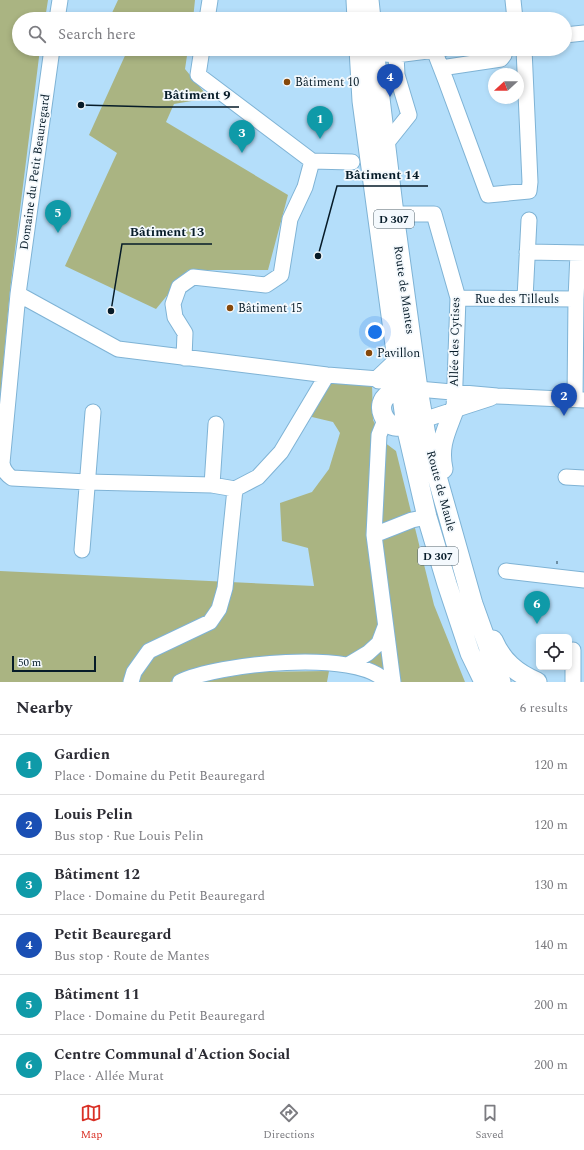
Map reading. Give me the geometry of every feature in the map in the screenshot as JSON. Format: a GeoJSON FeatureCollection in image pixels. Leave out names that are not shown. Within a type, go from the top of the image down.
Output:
{"type":"FeatureCollection","features":[{"type":"Feature","properties":{"kind":"main road"},"geometry":{"type":"LineString","coordinates":[[356,0],[357,12]]}},
{"type":"Feature","properties":{"kind":"main road"},"geometry":{"type":"LineString","coordinates":[[369,0],[370,12]]}},
{"type":"Feature","properties":{"kind":"main road","name":"Route de Mantes"},"geometry":{"type":"LineString","coordinates":[[368,56],[362,101],[398,361],[410,386]]}},
{"type":"Feature","properties":{"kind":"main road","name":"Route de Mantes"},"geometry":{"type":"LineString","coordinates":[[370,56],[385,145],[394,214],[410,386],[415,423]]}},
{"type":"Feature","properties":{"kind":"main road"},"geometry":{"type":"LineString","coordinates":[[379,378],[398,361]]}},
{"type":"Feature","properties":{"kind":"main road"},"geometry":{"type":"LineString","coordinates":[[410,386],[383,401],[382,412],[385,420],[394,426],[399,427],[415,423]]}},
{"type":"Feature","properties":{"kind":"main road"},"geometry":{"type":"LineString","coordinates":[[442,496],[447,490],[441,460],[441,446],[455,401]]}},
{"type":"Feature","properties":{"kind":"main road","name":"Route de Maule"},"geometry":{"type":"LineString","coordinates":[[415,423],[427,441],[473,604],[501,682]]}},
{"type":"Feature","properties":{"kind":"main road","name":"Route de Maule"},"geometry":{"type":"LineString","coordinates":[[415,423],[427,517],[449,591],[470,653],[484,682]]}},
{"type":"Feature","properties":{"kind":"main road"},"geometry":{"type":"LineString","coordinates":[[473,604],[489,631],[500,655],[521,675],[537,682]]}},
{"type":"Feature","properties":{"kind":"street"},"geometry":{"type":"LineString","coordinates":[[57,12],[60,0]]}},
{"type":"Feature","properties":{"kind":"street"},"geometry":{"type":"LineString","coordinates":[[208,12],[210,0]]}},
{"type":"Feature","properties":{"kind":"street"},"geometry":{"type":"LineString","coordinates":[[513,0],[514,12]]}},
{"type":"Feature","properties":{"kind":"street"},"geometry":{"type":"LineString","coordinates":[[572,34],[584,33]]}},
{"type":"Feature","properties":{"kind":"street","name":"Domaine du Petit Beauregard"},"geometry":{"type":"LineString","coordinates":[[51,56],[18,294],[2,463],[3,469],[12,478],[87,482],[212,485],[235,489]]}},
{"type":"Feature","properties":{"kind":"street"},"geometry":{"type":"LineString","coordinates":[[201,56],[198,75],[312,161],[352,162]]}},
{"type":"Feature","properties":{"kind":"street"},"geometry":{"type":"LineString","coordinates":[[385,145],[409,115],[397,75],[396,56]]}},
{"type":"Feature","properties":{"kind":"street"},"geometry":{"type":"LineString","coordinates":[[440,56],[441,68],[488,195],[529,191],[530,182],[524,56]]}},
{"type":"Feature","properties":{"kind":"street"},"geometry":{"type":"LineString","coordinates":[[441,68],[501,59],[503,56]]}},
{"type":"Feature","properties":{"kind":"street"},"geometry":{"type":"LineString","coordinates":[[184,358],[185,332],[176,317],[173,304],[179,287],[193,277],[266,285],[281,275],[290,219],[305,187],[312,161]]}},
{"type":"Feature","properties":{"kind":"street","name":"Allée des Cytises"},"geometry":{"type":"LineString","coordinates":[[394,214],[434,214],[458,298],[455,401]]}},
{"type":"Feature","properties":{"kind":"street"},"geometry":{"type":"LineString","coordinates":[[525,298],[529,220]]}},
{"type":"Feature","properties":{"kind":"street"},"geometry":{"type":"LineString","coordinates":[[415,423],[455,401],[497,396],[579,400],[576,299],[581,253],[527,252]]}},
{"type":"Feature","properties":{"kind":"street"},"geometry":{"type":"LineString","coordinates":[[18,294],[118,349],[327,375],[379,378],[410,386],[455,401]]}},
{"type":"Feature","properties":{"kind":"street","name":"Rue des Tilleuls"},"geometry":{"type":"LineString","coordinates":[[458,298],[576,299]]}},
{"type":"Feature","properties":{"kind":"street"},"geometry":{"type":"LineString","coordinates":[[131,682],[134,672],[149,651],[210,622],[219,609],[225,588],[235,489],[258,477],[281,452],[327,375]]}},
{"type":"Feature","properties":{"kind":"street"},"geometry":{"type":"LineString","coordinates":[[82,550],[93,412]]}},
{"type":"Feature","properties":{"kind":"street"},"geometry":{"type":"LineString","coordinates":[[385,420],[379,435],[374,536],[393,682]]}},
{"type":"Feature","properties":{"kind":"street"},"geometry":{"type":"LineString","coordinates":[[212,485],[216,424]]}},
{"type":"Feature","properties":{"kind":"street"},"geometry":{"type":"LineString","coordinates":[[566,477],[584,478]]}},
{"type":"Feature","properties":{"kind":"street"},"geometry":{"type":"LineString","coordinates":[[374,536],[412,520],[427,517]]}},
{"type":"Feature","properties":{"kind":"street"},"geometry":{"type":"LineString","coordinates":[[506,571],[584,580]]}},
{"type":"Feature","properties":{"kind":"street"},"geometry":{"type":"LineString","coordinates":[[348,665],[368,653],[379,642],[386,627]]}},
{"type":"Feature","properties":{"kind":"street"},"geometry":{"type":"LineString","coordinates":[[573,650],[573,682]]}},
{"type":"Feature","properties":{"kind":"street"},"geometry":{"type":"LineString","coordinates":[[180,682],[188,678],[219,670],[253,665],[316,662],[348,665],[374,673],[386,682]]}},
{"type":"Feature","properties":{"kind":"green space"},"geometry":{"type":"Polygon","coordinates":[[[0,0],[48,0],[46,12],[12,12],[12,56],[39,56],[10,290],[0,398],[0,0]]]}},
{"type":"Feature","properties":{"kind":"green space"},"geometry":{"type":"Polygon","coordinates":[[[118,0],[195,0],[194,12],[112,12],[118,0]]]}},
{"type":"Feature","properties":{"kind":"green space"},"geometry":{"type":"Polygon","coordinates":[[[125,56],[187,56],[185,69],[209,98],[174,104],[166,122],[288,195],[268,270],[188,270],[156,309],[65,266],[117,153],[89,135],[125,56]]]}},
{"type":"Feature","properties":{"kind":"green space"},"geometry":{"type":"Polygon","coordinates":[[[314,382],[372,384],[373,420],[384,442],[396,451],[434,605],[465,682],[395,682],[369,667],[188,672],[170,682],[0,682],[0,571],[314,586],[308,548],[282,541],[280,503],[312,492],[329,469],[340,433],[333,422],[312,417],[314,382]]]}},
{"type":"Feature","properties":{"kind":"green space"},"geometry":{"type":"Polygon","coordinates":[[[329,671],[327,682],[199,682],[256,672],[329,671]]]}},
{"type":"Feature","properties":{"kind":"place","name":"Bâtiment 10"},"geometry":{"type":"Point","coordinates":[287,82]}},
{"type":"Feature","properties":{"kind":"place","name":"Petit Beauregard"},"geometry":{"type":"Point","coordinates":[390,97]}},
{"type":"Feature","properties":{"kind":"place","name":"Bâtiment 9"},"geometry":{"type":"Point","coordinates":[81,105]}},
{"type":"Feature","properties":{"kind":"place","name":"Gardien"},"geometry":{"type":"Point","coordinates":[320,139]}},
{"type":"Feature","properties":{"kind":"place","name":"Bâtiment 12"},"geometry":{"type":"Point","coordinates":[242,153]}},
{"type":"Feature","properties":{"kind":"place","name":"Bâtiment 11"},"geometry":{"type":"Point","coordinates":[58,233]}},
{"type":"Feature","properties":{"kind":"place","name":"Bâtiment 14"},"geometry":{"type":"Point","coordinates":[318,256]}},
{"type":"Feature","properties":{"kind":"place","name":"Bâtiment 15"},"geometry":{"type":"Point","coordinates":[230,308]}},
{"type":"Feature","properties":{"kind":"place","name":"Bâtiment 13"},"geometry":{"type":"Point","coordinates":[111,311]}},
{"type":"Feature","properties":{"kind":"place","name":"Pavillon"},"geometry":{"type":"Point","coordinates":[369,353]}},
{"type":"Feature","properties":{"kind":"place","name":"Louis Pelin"},"geometry":{"type":"Point","coordinates":[564,416]}},
{"type":"Feature","properties":{"kind":"place","name":"Centre Communal d'Action Social"},"geometry":{"type":"Point","coordinates":[537,624]}}]}
